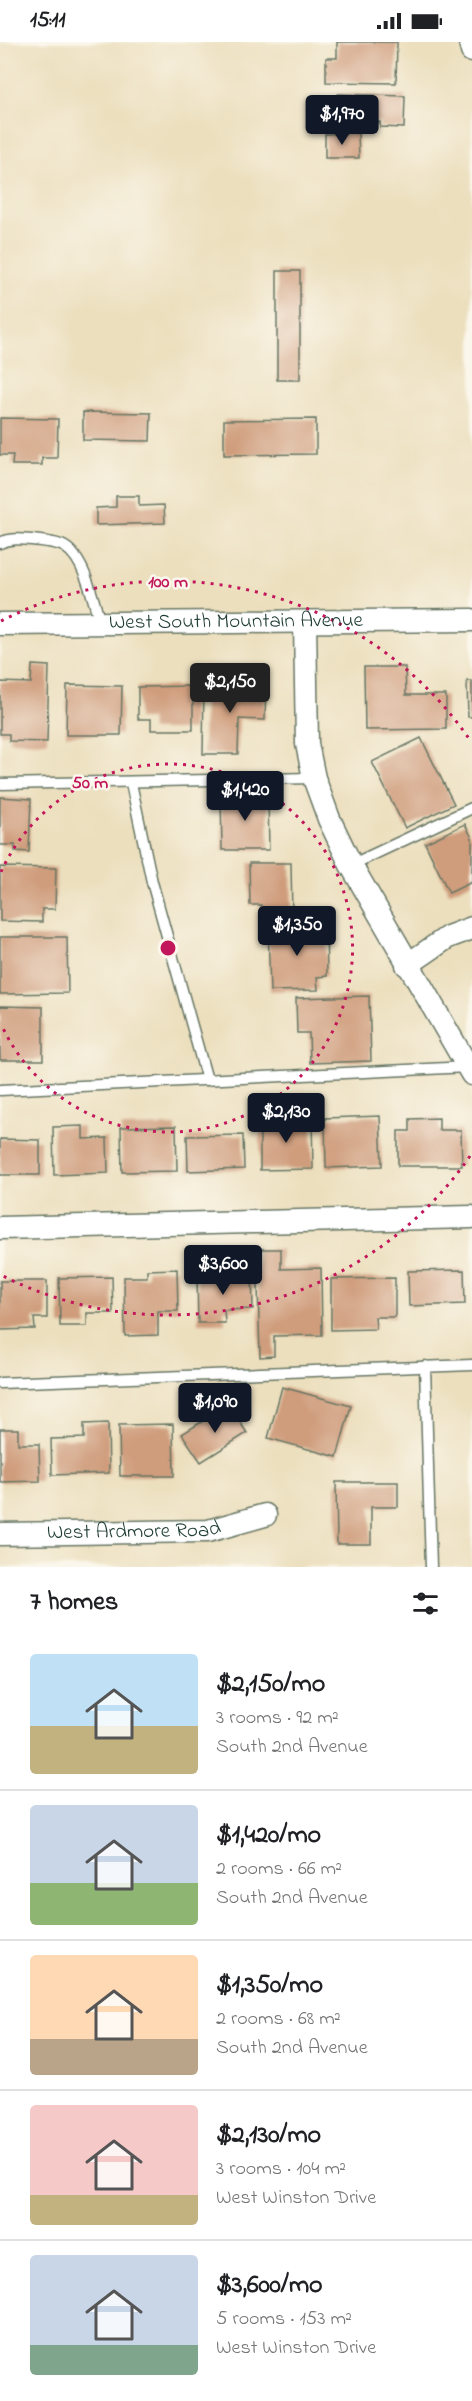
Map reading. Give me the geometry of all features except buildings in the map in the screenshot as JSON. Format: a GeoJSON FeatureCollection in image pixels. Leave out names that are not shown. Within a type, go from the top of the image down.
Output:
{"type":"FeatureCollection","features":[{"type":"Feature","properties":{"kind":"street"},"geometry":{"type":"LineString","coordinates":[[470,42],[472,51]]}},
{"type":"Feature","properties":{"kind":"street","name":"West South Mountain Avenue"},"geometry":{"type":"LineString","coordinates":[[0,624],[472,620]]}},
{"type":"Feature","properties":{"kind":"street"},"geometry":{"type":"LineString","coordinates":[[305,622],[307,744],[314,778],[329,819],[351,865],[470,1071]]}},
{"type":"Feature","properties":{"kind":"street"},"geometry":{"type":"LineString","coordinates":[[407,965],[448,937],[472,928]]}},
{"type":"Feature","properties":{"kind":"street"},"geometry":{"type":"LineString","coordinates":[[0,1228],[472,1217]]}},
{"type":"Feature","properties":{"kind":"street","name":"West Ardmore Road"},"geometry":{"type":"LineString","coordinates":[[0,1534],[208,1530],[266,1515]]}},
{"type":"Feature","properties":{"kind":"lane"},"geometry":{"type":"LineString","coordinates":[[0,543],[20,539],[65,546],[78,561],[91,591],[100,623]]}},
{"type":"Feature","properties":{"kind":"lane"},"geometry":{"type":"LineString","coordinates":[[0,784],[314,778]]}},
{"type":"Feature","properties":{"kind":"lane"},"geometry":{"type":"LineString","coordinates":[[131,783],[152,882],[207,1080]]}},
{"type":"Feature","properties":{"kind":"lane"},"geometry":{"type":"LineString","coordinates":[[351,865],[472,808]]}},
{"type":"Feature","properties":{"kind":"lane"},"geometry":{"type":"LineString","coordinates":[[0,1090],[470,1071]]}},
{"type":"Feature","properties":{"kind":"lane"},"geometry":{"type":"LineString","coordinates":[[0,1383],[472,1365]]}},
{"type":"Feature","properties":{"kind":"lane"},"geometry":{"type":"LineString","coordinates":[[425,1366],[431,1567]]}}]}
